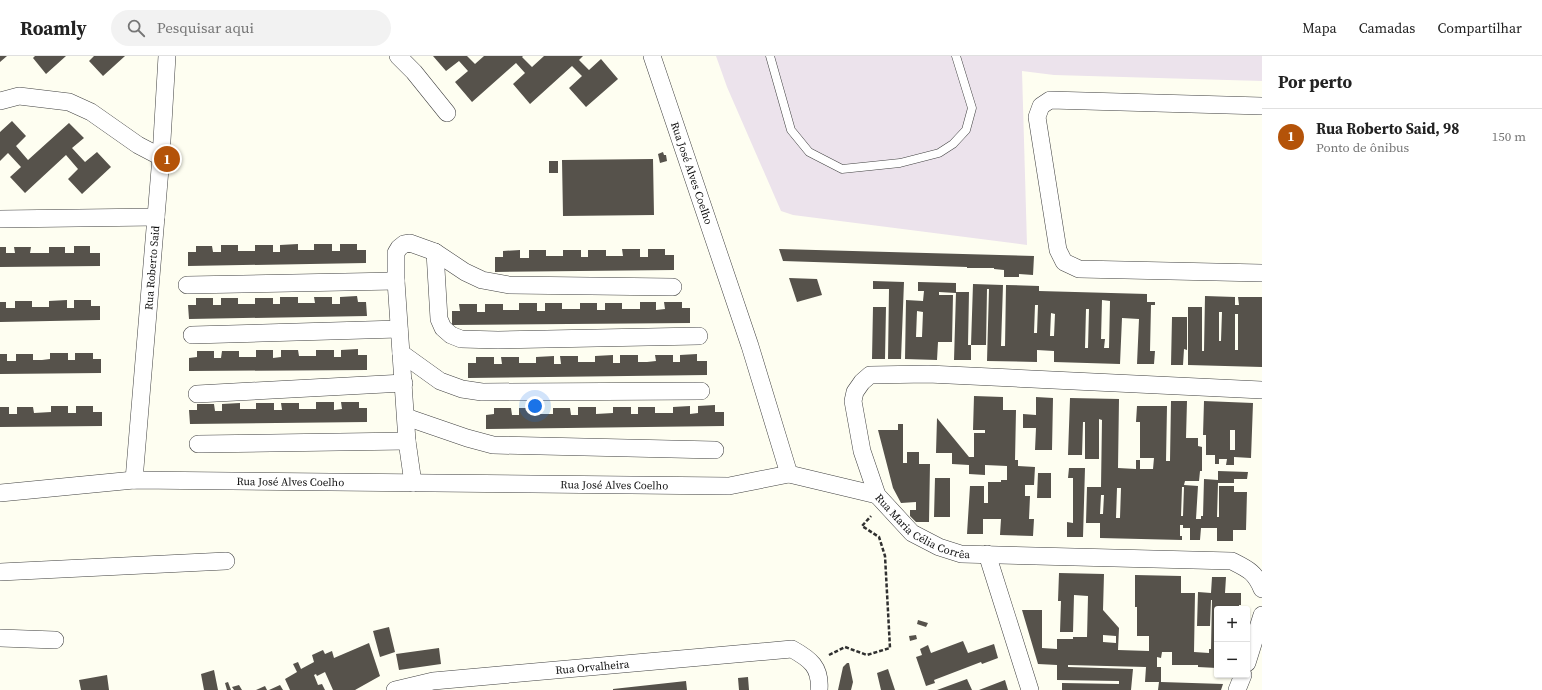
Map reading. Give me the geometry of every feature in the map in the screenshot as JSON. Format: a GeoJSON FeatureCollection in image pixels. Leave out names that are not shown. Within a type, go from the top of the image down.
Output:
{"type":"FeatureCollection","features":[{"type":"Feature","properties":{"kind":"street"},"geometry":{"type":"LineString","coordinates":[[398,56],[414,72],[447,113]]}},
{"type":"Feature","properties":{"kind":"street","name":"Rua José Alves Coelho"},"geometry":{"type":"LineString","coordinates":[[0,493],[134,480],[729,486],[789,474],[750,346],[652,56]]}},
{"type":"Feature","properties":{"kind":"street","name":"Rua Roberto Said"},"geometry":{"type":"LineString","coordinates":[[134,480],[161,157],[166,57]]}},
{"type":"Feature","properties":{"kind":"street"},"geometry":{"type":"LineString","coordinates":[[0,101],[19,96],[69,102],[90,112],[138,145],[161,157]]}},
{"type":"Feature","properties":{"kind":"street"},"geometry":{"type":"LineString","coordinates":[[1262,106],[1050,100],[1041,106],[1037,116],[1058,250],[1064,262],[1079,269],[1262,273]]}},
{"type":"Feature","properties":{"kind":"street"},"geometry":{"type":"LineString","coordinates":[[0,219],[156,217]]}},
{"type":"Feature","properties":{"kind":"street"},"geometry":{"type":"LineString","coordinates":[[413,482],[407,441],[396,281],[396,253],[404,244],[410,243],[435,252],[465,272],[482,280],[510,285],[673,287]]}},
{"type":"Feature","properties":{"kind":"street"},"geometry":{"type":"LineString","coordinates":[[435,252],[439,318],[443,328],[451,335],[461,339],[498,340],[699,336]]}},
{"type":"Feature","properties":{"kind":"street"},"geometry":{"type":"LineString","coordinates":[[187,284],[396,281]]}},
{"type":"Feature","properties":{"kind":"street"},"geometry":{"type":"LineString","coordinates":[[192,335],[399,329]]}},
{"type":"Feature","properties":{"kind":"street"},"geometry":{"type":"LineString","coordinates":[[400,353],[440,381],[462,389],[482,392],[701,391]]}},
{"type":"Feature","properties":{"kind":"street","name":"Rua Maria Célia Corrêa"},"geometry":{"type":"LineString","coordinates":[[1262,390],[928,374],[870,375],[862,382],[855,392],[853,401],[862,451],[880,498],[912,533],[939,547],[961,554],[1232,561],[1247,569],[1258,578],[1262,590]]}},
{"type":"Feature","properties":{"kind":"street"},"geometry":{"type":"LineString","coordinates":[[196,394],[404,383]]}},
{"type":"Feature","properties":{"kind":"street"},"geometry":{"type":"LineString","coordinates":[[406,417],[460,436],[494,445],[715,450]]}},
{"type":"Feature","properties":{"kind":"street"},"geometry":{"type":"LineString","coordinates":[[198,444],[407,441]]}},
{"type":"Feature","properties":{"kind":"street"},"geometry":{"type":"LineString","coordinates":[[789,474],[880,498]]}},
{"type":"Feature","properties":{"kind":"street"},"geometry":{"type":"LineString","coordinates":[[987,554],[1030,690]]}},
{"type":"Feature","properties":{"kind":"street"},"geometry":{"type":"LineString","coordinates":[[0,572],[226,561]]}},
{"type":"Feature","properties":{"kind":"street"},"geometry":{"type":"LineString","coordinates":[[1250,654],[1262,615]]}},
{"type":"Feature","properties":{"kind":"street"},"geometry":{"type":"LineString","coordinates":[[0,638],[55,640]]}},
{"type":"Feature","properties":{"kind":"street","name":"Rua Orvalheira"},"geometry":{"type":"LineString","coordinates":[[395,690],[433,681],[792,649],[805,656],[813,664]]}},
{"type":"Feature","properties":{"kind":"street"},"geometry":{"type":"LineString","coordinates":[[813,664],[818,672],[820,681],[818,690]]}},
{"type":"Feature","properties":{"kind":"street"},"geometry":{"type":"LineString","coordinates":[[1237,690],[1242,678]]}},
{"type":"Feature","properties":{"kind":"lane"},"geometry":{"type":"LineString","coordinates":[[770,56],[791,130],[809,152],[842,169],[900,163],[939,152],[953,144],[966,130],[972,108],[956,56]]}},
{"type":"Feature","properties":{"kind":"path"},"geometry":{"type":"LineString","coordinates":[[813,664],[845,646],[867,655],[890,648],[885,556],[879,537],[862,526],[880,498]]}},
{"type":"Feature","properties":{"kind":"shaded area"},"geometry":{"type":"Polygon","coordinates":[[[716,56],[1262,56],[1262,81],[1054,75],[1022,71],[1027,245],[793,215],[781,211],[727,87],[716,56]]]}},
{"type":"Feature","properties":{"kind":"building"},"geometry":{"type":"Polygon","coordinates":[[[0,56],[7,56],[0,62],[0,56]]]}},
{"type":"Feature","properties":{"kind":"building"},"geometry":{"type":"Polygon","coordinates":[[[35,56],[66,56],[46,74],[33,58],[35,56]]]}},
{"type":"Feature","properties":{"kind":"building"},"geometry":{"type":"Polygon","coordinates":[[[94,56],[125,56],[103,76],[89,61],[94,56]]]}},
{"type":"Feature","properties":{"kind":"building"},"geometry":{"type":"Polygon","coordinates":[[[433,56],[467,56],[475,64],[484,56],[523,56],[522,57],[532,67],[544,56],[583,56],[579,60],[589,70],[601,59],[618,79],[586,107],[569,88],[582,76],[572,66],[530,104],[513,84],[525,73],[516,63],[472,102],[455,82],[468,71],[459,61],[446,71],[433,56]]]}},
{"type":"Feature","properties":{"kind":"building"},"geometry":{"type":"Polygon","coordinates":[[[12,121],[26,136],[16,146],[28,160],[69,123],[84,138],[72,148],[85,162],[97,152],[111,167],[82,194],[68,179],[78,169],[66,155],[25,193],[10,177],[21,167],[8,153],[0,161],[0,132],[12,121]]]}},
{"type":"Feature","properties":{"kind":"building"},"geometry":{"type":"Polygon","coordinates":[[[663,152],[664,155],[666,155],[667,161],[660,163],[658,154],[663,152]]]}},
{"type":"Feature","properties":{"kind":"building"},"geometry":{"type":"Polygon","coordinates":[[[653,159],[654,215],[563,216],[562,160],[653,159]]]}},
{"type":"Feature","properties":{"kind":"building"},"geometry":{"type":"Polygon","coordinates":[[[549,161],[558,161],[558,173],[549,173],[549,161]]]}},
{"type":"Feature","properties":{"kind":"building"},"geometry":{"type":"Polygon","coordinates":[[[298,244],[298,250],[314,250],[314,244],[332,244],[332,251],[340,251],[340,244],[357,244],[357,250],[366,250],[366,263],[188,266],[188,252],[196,252],[196,246],[212,246],[213,252],[221,252],[221,245],[238,245],[238,251],[255,251],[255,245],[273,245],[273,252],[280,252],[280,245],[298,244]]]}},
{"type":"Feature","properties":{"kind":"building"},"geometry":{"type":"Polygon","coordinates":[[[74,246],[90,246],[90,253],[100,253],[100,266],[0,267],[0,247],[6,247],[6,253],[15,253],[14,247],[31,247],[30,253],[49,253],[49,247],[65,247],[65,253],[74,253],[74,246]]]}},
{"type":"Feature","properties":{"kind":"building"},"geometry":{"type":"Polygon","coordinates":[[[622,249],[640,249],[640,257],[648,257],[648,249],[665,249],[665,255],[674,255],[674,270],[495,272],[495,257],[503,257],[503,251],[520,250],[520,258],[529,258],[529,250],[546,250],[546,256],[563,256],[563,250],[581,250],[581,257],[588,257],[588,250],[606,250],[606,256],[623,256],[622,249]]]}},
{"type":"Feature","properties":{"kind":"building"},"geometry":{"type":"Polygon","coordinates":[[[779,249],[1034,256],[1033,275],[1019,274],[1019,277],[1004,277],[1004,270],[994,268],[783,261],[779,249]]]}},
{"type":"Feature","properties":{"kind":"building"},"geometry":{"type":"Polygon","coordinates":[[[789,278],[817,279],[822,295],[797,302],[789,278]]]}},
{"type":"Feature","properties":{"kind":"building"},"geometry":{"type":"Polygon","coordinates":[[[873,281],[904,282],[901,359],[888,359],[889,289],[873,289],[873,281]]]}},
{"type":"Feature","properties":{"kind":"building"},"geometry":{"type":"Polygon","coordinates":[[[918,282],[956,283],[956,293],[939,292],[939,295],[953,295],[952,342],[938,342],[937,360],[905,359],[906,300],[923,301],[924,291],[918,291],[918,282]],[[917,311],[916,337],[922,337],[923,312],[917,311]]]}},
{"type":"Feature","properties":{"kind":"building"},"geometry":{"type":"Polygon","coordinates":[[[973,284],[1003,285],[1001,346],[1005,346],[1006,285],[1039,286],[1039,291],[1147,294],[1147,302],[1155,302],[1155,305],[1151,305],[1150,351],[1155,351],[1154,364],[1137,364],[1139,319],[1122,318],[1120,364],[1054,362],[1054,351],[1037,350],[1037,362],[987,361],[989,289],[987,289],[986,345],[971,345],[973,284]],[[1102,300],[1101,339],[1105,339],[1104,348],[1109,348],[1110,301],[1102,300]],[[1035,305],[1034,333],[1037,333],[1038,305],[1035,305]],[[1086,309],[1085,348],[1088,348],[1089,309],[1086,309]],[[1051,313],[1050,336],[1054,336],[1055,314],[1051,313]]]}},
{"type":"Feature","properties":{"kind":"building"},"geometry":{"type":"Polygon","coordinates":[[[956,292],[969,292],[968,345],[971,345],[971,360],[954,360],[956,292]]]}},
{"type":"Feature","properties":{"kind":"building"},"geometry":{"type":"Polygon","coordinates":[[[357,296],[358,302],[366,302],[367,316],[189,319],[188,305],[196,305],[196,298],[213,298],[213,305],[221,305],[221,298],[238,298],[238,304],[255,304],[255,298],[273,298],[273,304],[280,304],[280,297],[298,297],[298,303],[315,303],[314,297],[332,297],[332,304],[340,304],[340,297],[357,296]]]}},
{"type":"Feature","properties":{"kind":"building"},"geometry":{"type":"Polygon","coordinates":[[[1205,296],[1235,297],[1235,305],[1239,305],[1238,297],[1262,297],[1262,367],[1188,365],[1188,307],[1202,307],[1202,351],[1204,351],[1205,296]],[[1219,312],[1219,341],[1221,341],[1222,312],[1219,312]],[[1235,314],[1235,350],[1238,350],[1238,314],[1235,314]]]}},
{"type":"Feature","properties":{"kind":"building"},"geometry":{"type":"Polygon","coordinates":[[[67,300],[67,308],[74,308],[74,300],[91,300],[91,306],[100,306],[100,320],[0,322],[0,302],[6,302],[6,308],[15,308],[15,301],[32,301],[32,307],[49,307],[49,301],[67,300]]]}},
{"type":"Feature","properties":{"kind":"building"},"geometry":{"type":"Polygon","coordinates":[[[640,302],[656,302],[656,310],[665,309],[664,302],[682,302],[682,308],[690,308],[690,323],[452,325],[452,311],[460,311],[459,304],[477,304],[477,312],[485,312],[485,304],[503,304],[503,310],[519,310],[519,303],[537,303],[537,311],[545,311],[545,303],[562,303],[562,309],[580,309],[580,303],[597,303],[597,310],[605,310],[605,303],[622,303],[622,309],[640,309],[640,302]]]}},
{"type":"Feature","properties":{"kind":"building"},"geometry":{"type":"Polygon","coordinates":[[[873,307],[886,307],[885,359],[872,359],[873,307]]]}},
{"type":"Feature","properties":{"kind":"building"},"geometry":{"type":"Polygon","coordinates":[[[1172,317],[1187,317],[1187,350],[1184,349],[1183,365],[1171,365],[1172,317]]]}},
{"type":"Feature","properties":{"kind":"building"},"geometry":{"type":"Polygon","coordinates":[[[358,349],[358,355],[367,355],[367,370],[189,371],[189,358],[197,357],[197,351],[214,351],[214,358],[221,358],[222,351],[239,351],[239,357],[256,357],[256,350],[273,350],[273,358],[281,357],[281,350],[298,350],[299,356],[316,356],[316,350],[334,350],[334,357],[341,357],[341,350],[358,349]]]}},
{"type":"Feature","properties":{"kind":"building"},"geometry":{"type":"Polygon","coordinates":[[[50,353],[68,353],[68,360],[75,360],[75,353],[93,353],[93,359],[101,359],[101,373],[0,374],[0,354],[7,354],[7,361],[16,361],[16,354],[33,354],[33,360],[42,360],[50,359],[50,353]]]}},
{"type":"Feature","properties":{"kind":"building"},"geometry":{"type":"Polygon","coordinates":[[[697,354],[697,361],[707,361],[707,375],[468,378],[468,363],[476,363],[476,357],[494,357],[494,364],[502,364],[501,357],[519,357],[519,363],[536,363],[536,357],[554,356],[554,364],[561,364],[560,356],[578,356],[578,362],[595,362],[595,356],[613,355],[613,363],[620,363],[620,355],[638,355],[638,362],[647,362],[656,361],[655,355],[673,355],[673,362],[680,362],[680,355],[697,354]]]}},
{"type":"Feature","properties":{"kind":"building"},"geometry":{"type":"Polygon","coordinates":[[[974,396],[1003,397],[1003,410],[1016,410],[1015,460],[1018,460],[1018,466],[1035,467],[1034,485],[1025,485],[1025,496],[1030,496],[1029,519],[1034,519],[1033,536],[1000,535],[1001,519],[983,519],[983,534],[967,534],[970,486],[984,486],[984,503],[988,503],[988,482],[1001,482],[1001,480],[1007,480],[1007,466],[985,465],[985,475],[969,474],[969,465],[952,464],[952,453],[936,453],[937,418],[969,457],[974,457],[974,433],[985,433],[985,430],[973,430],[974,396]]]}},
{"type":"Feature","properties":{"kind":"building"},"geometry":{"type":"Polygon","coordinates":[[[1036,397],[1053,398],[1052,450],[1035,450],[1036,428],[1023,428],[1023,414],[1036,415],[1036,397]]]}},
{"type":"Feature","properties":{"kind":"building"},"geometry":{"type":"Polygon","coordinates":[[[1070,398],[1119,399],[1118,468],[1136,469],[1136,460],[1140,460],[1140,469],[1153,469],[1154,458],[1140,458],[1140,422],[1136,422],[1137,406],[1167,406],[1166,461],[1170,461],[1171,401],[1187,401],[1186,438],[1198,438],[1198,446],[1202,447],[1202,471],[1200,471],[1199,481],[1185,481],[1184,485],[1198,486],[1196,519],[1201,519],[1201,516],[1203,516],[1204,479],[1218,480],[1218,471],[1248,472],[1247,479],[1234,479],[1234,483],[1218,483],[1217,517],[1219,517],[1219,486],[1234,486],[1234,492],[1247,492],[1246,530],[1233,530],[1233,541],[1217,541],[1217,528],[1201,528],[1200,540],[1190,540],[1190,528],[1183,528],[1183,525],[1180,525],[1180,536],[1182,536],[1182,540],[1100,538],[1100,523],[1086,523],[1087,487],[1101,487],[1102,420],[1099,419],[1099,459],[1085,459],[1085,422],[1083,422],[1082,455],[1068,455],[1070,398]],[[1182,487],[1181,516],[1183,516],[1184,487],[1182,487]],[[1117,488],[1116,518],[1120,518],[1121,488],[1117,488]],[[1101,495],[1100,514],[1103,514],[1104,495],[1101,495]]]}},
{"type":"Feature","properties":{"kind":"building"},"geometry":{"type":"Polygon","coordinates":[[[1204,401],[1253,403],[1251,458],[1234,457],[1234,465],[1226,465],[1227,459],[1219,459],[1219,464],[1215,464],[1215,455],[1206,455],[1206,435],[1203,435],[1204,401]],[[1230,430],[1230,450],[1235,450],[1235,430],[1230,430]]]}},
{"type":"Feature","properties":{"kind":"building"},"geometry":{"type":"Polygon","coordinates":[[[316,402],[334,402],[334,410],[342,409],[341,402],[359,402],[359,408],[367,408],[367,422],[190,424],[189,410],[197,410],[197,404],[214,404],[215,411],[222,411],[222,404],[240,403],[240,409],[256,409],[256,403],[274,403],[274,410],[282,410],[281,403],[299,403],[299,409],[316,409],[316,402]]]}},
{"type":"Feature","properties":{"kind":"building"},"geometry":{"type":"Polygon","coordinates":[[[715,405],[715,412],[724,412],[724,426],[486,429],[486,415],[494,414],[494,408],[511,408],[512,415],[519,415],[519,408],[537,408],[537,414],[553,414],[553,408],[570,408],[571,415],[578,415],[578,407],[596,407],[596,414],[613,413],[613,407],[631,407],[631,414],[638,414],[638,407],[655,407],[655,413],[673,413],[673,407],[690,406],[690,414],[698,413],[698,406],[715,405]]]}},
{"type":"Feature","properties":{"kind":"building"},"geometry":{"type":"Polygon","coordinates":[[[51,406],[68,406],[68,413],[76,413],[76,406],[93,406],[93,412],[102,412],[102,426],[0,427],[0,407],[9,407],[9,414],[17,414],[17,407],[33,407],[34,413],[51,412],[51,406]]]}},
{"type":"Feature","properties":{"kind":"building"},"geometry":{"type":"Polygon","coordinates":[[[898,424],[903,424],[903,463],[907,463],[907,452],[919,452],[919,464],[930,464],[929,522],[916,522],[910,516],[910,510],[916,510],[916,502],[901,503],[893,488],[878,430],[898,430],[898,424]]]}},
{"type":"Feature","properties":{"kind":"building"},"geometry":{"type":"Polygon","coordinates":[[[1069,468],[1085,468],[1083,537],[1067,537],[1067,522],[1073,523],[1073,478],[1068,478],[1069,468]]]}},
{"type":"Feature","properties":{"kind":"building"},"geometry":{"type":"Polygon","coordinates":[[[1038,473],[1051,473],[1051,498],[1037,498],[1038,473]]]}},
{"type":"Feature","properties":{"kind":"building"},"geometry":{"type":"Polygon","coordinates":[[[935,478],[950,478],[950,517],[934,517],[935,478]]]}},
{"type":"Feature","properties":{"kind":"building"},"geometry":{"type":"Polygon","coordinates":[[[1059,573],[1104,574],[1103,610],[1119,628],[1118,650],[1149,651],[1149,636],[1137,636],[1135,575],[1181,576],[1181,593],[1195,593],[1194,652],[1209,653],[1209,649],[1211,649],[1212,600],[1210,626],[1197,626],[1198,592],[1211,593],[1212,577],[1226,577],[1225,593],[1241,593],[1241,605],[1214,606],[1214,668],[1198,667],[1198,665],[1172,665],[1172,652],[1162,652],[1161,658],[1157,657],[1157,667],[1161,667],[1161,682],[1223,684],[1221,690],[1158,690],[1159,682],[1145,682],[1146,667],[1068,665],[1068,667],[1133,669],[1131,690],[1062,690],[1062,683],[1119,684],[1119,681],[1057,680],[1057,665],[1038,664],[1022,610],[1042,610],[1042,648],[1057,649],[1057,639],[1087,637],[1088,596],[1074,595],[1073,632],[1060,632],[1061,601],[1058,601],[1059,573]],[[1103,635],[1103,642],[1116,643],[1116,636],[1103,635]]]}},
{"type":"Feature","properties":{"kind":"building"},"geometry":{"type":"Polygon","coordinates":[[[918,620],[928,623],[926,627],[917,624],[918,620]]]}},
{"type":"Feature","properties":{"kind":"building"},"geometry":{"type":"Polygon","coordinates":[[[389,627],[395,652],[380,657],[373,631],[389,627]]]}},
{"type":"Feature","properties":{"kind":"building"},"geometry":{"type":"Polygon","coordinates":[[[916,635],[917,639],[910,641],[909,636],[916,635]]]}},
{"type":"Feature","properties":{"kind":"building"},"geometry":{"type":"Polygon","coordinates":[[[963,641],[968,653],[994,644],[998,658],[982,664],[981,662],[934,680],[935,683],[926,686],[916,657],[922,655],[920,649],[928,645],[931,653],[963,641]]]}},
{"type":"Feature","properties":{"kind":"building"},"geometry":{"type":"Polygon","coordinates":[[[369,643],[380,676],[355,690],[333,690],[325,672],[317,676],[316,674],[314,675],[318,685],[322,684],[325,690],[290,690],[285,679],[297,672],[293,664],[298,662],[301,669],[314,662],[312,655],[323,650],[325,654],[332,651],[334,658],[369,643]]]}},
{"type":"Feature","properties":{"kind":"building"},"geometry":{"type":"Polygon","coordinates":[[[439,648],[441,664],[399,670],[396,654],[439,648]]]}},
{"type":"Feature","properties":{"kind":"building"},"geometry":{"type":"Polygon","coordinates":[[[849,663],[853,682],[851,690],[838,690],[843,667],[849,663]]]}},
{"type":"Feature","properties":{"kind":"building"},"geometry":{"type":"Polygon","coordinates":[[[888,669],[895,690],[881,690],[877,673],[888,669]]]}},
{"type":"Feature","properties":{"kind":"building"},"geometry":{"type":"Polygon","coordinates":[[[214,670],[218,690],[204,690],[201,674],[214,670]]]}},
{"type":"Feature","properties":{"kind":"building"},"geometry":{"type":"Polygon","coordinates":[[[107,675],[109,690],[81,690],[79,680],[107,675]]]}},
{"type":"Feature","properties":{"kind":"building"},"geometry":{"type":"Polygon","coordinates":[[[748,677],[749,690],[739,690],[738,678],[748,677]]]}},
{"type":"Feature","properties":{"kind":"building"},"geometry":{"type":"Polygon","coordinates":[[[967,679],[972,690],[937,690],[967,679]]]}},
{"type":"Feature","properties":{"kind":"building"},"geometry":{"type":"Polygon","coordinates":[[[1005,680],[1008,690],[979,690],[1005,680]]]}},
{"type":"Feature","properties":{"kind":"building"},"geometry":{"type":"Polygon","coordinates":[[[686,681],[687,690],[613,690],[613,689],[686,681]]]}},
{"type":"Feature","properties":{"kind":"building"},"geometry":{"type":"Polygon","coordinates":[[[228,682],[231,690],[227,690],[225,683],[228,682]]]}},
{"type":"Feature","properties":{"kind":"building"},"geometry":{"type":"Polygon","coordinates":[[[239,685],[242,690],[234,690],[232,687],[239,685]]]}},
{"type":"Feature","properties":{"kind":"building"},"geometry":{"type":"Polygon","coordinates":[[[280,685],[283,690],[269,690],[280,685]]]}},
{"type":"Feature","properties":{"kind":"building"},"geometry":{"type":"Polygon","coordinates":[[[265,686],[267,690],[256,690],[265,686]]]}},
{"type":"Feature","properties":{"kind":"place","name":"Rua Roberto Said, 98"},"geometry":{"type":"Point","coordinates":[167,159]}}]}
